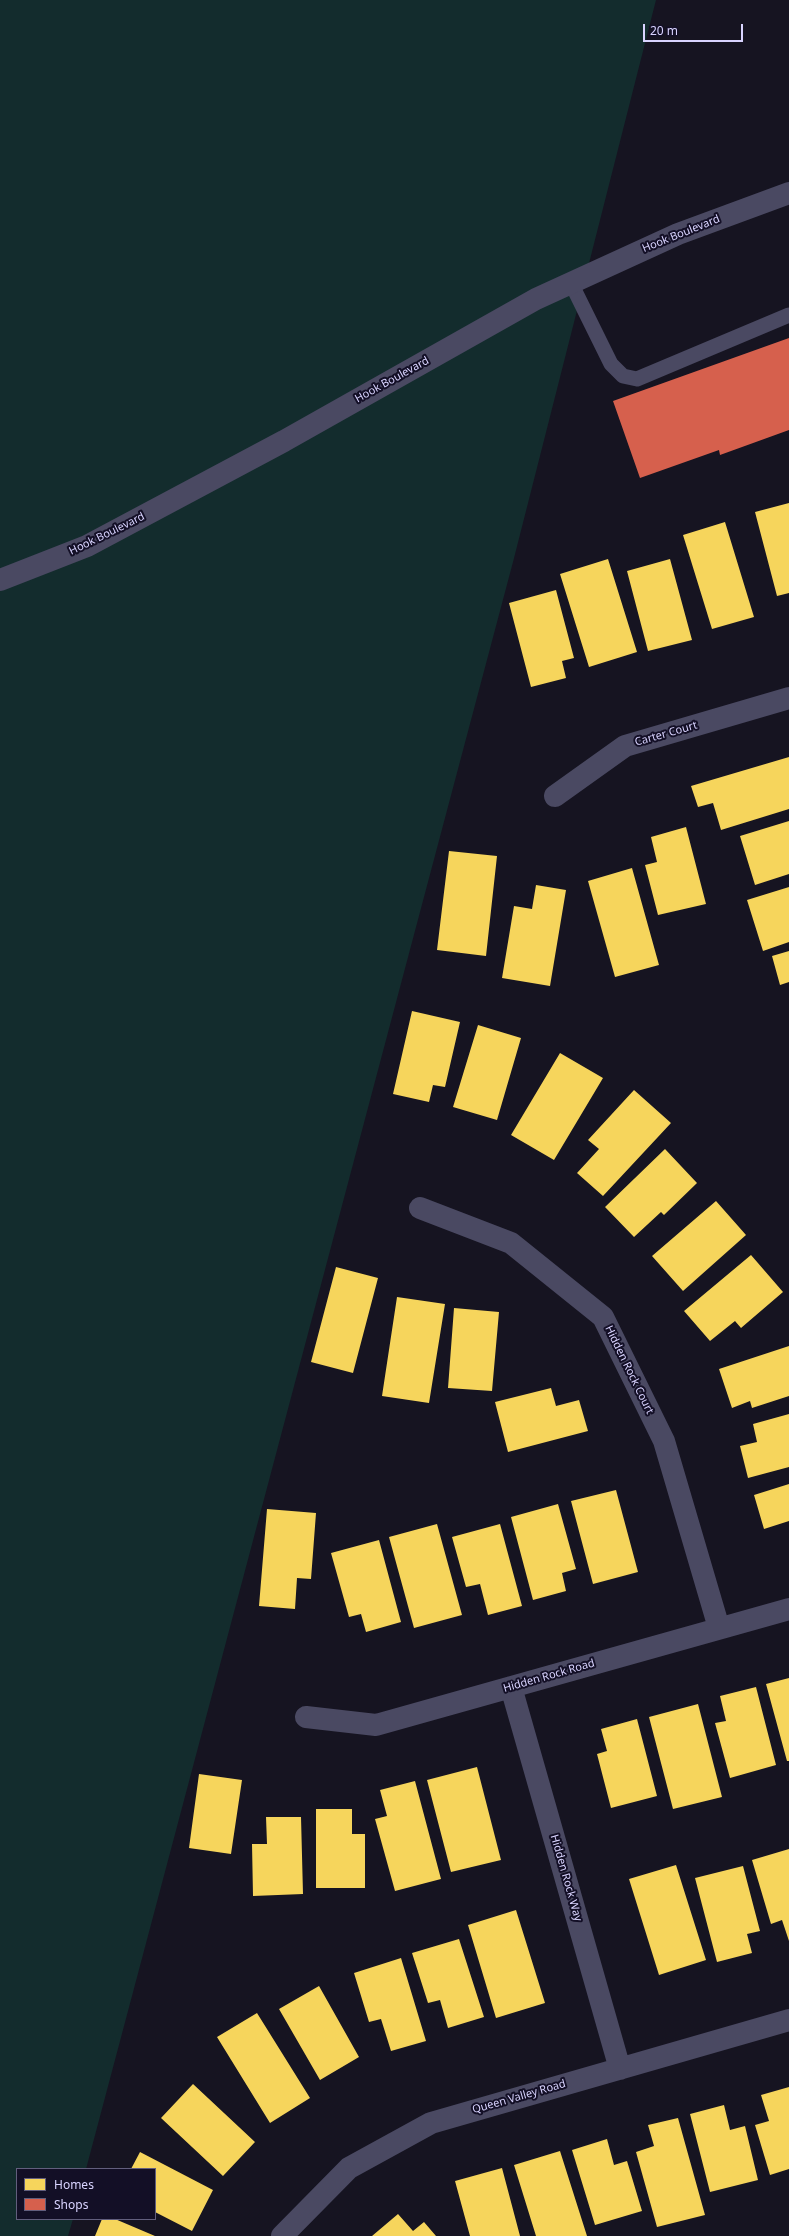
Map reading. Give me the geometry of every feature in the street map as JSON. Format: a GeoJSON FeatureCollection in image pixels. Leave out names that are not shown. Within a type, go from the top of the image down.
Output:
{"type":"FeatureCollection","features":[{"type":"Feature","properties":{"kind":"street","name":"Hook Boulevard"},"geometry":{"type":"LineString","coordinates":[[0,580],[87,546],[284,441],[536,299],[678,234],[789,193]]}},
{"type":"Feature","properties":{"kind":"street","name":"Carter Court"},"geometry":{"type":"LineString","coordinates":[[555,796],[625,746],[789,698]]}},
{"type":"Feature","properties":{"kind":"street","name":"Hidden Rock Court"},"geometry":{"type":"LineString","coordinates":[[420,1208],[511,1243],[603,1317],[664,1441],[719,1628]]}},
{"type":"Feature","properties":{"kind":"street","name":"Hidden Rock Road"},"geometry":{"type":"LineString","coordinates":[[306,1717],[376,1725],[789,1609]]}},
{"type":"Feature","properties":{"kind":"street","name":"Hidden Rock Way"},"geometry":{"type":"LineString","coordinates":[[511,1687],[620,2069]]}},
{"type":"Feature","properties":{"kind":"street","name":"Queen Valley Road"},"geometry":{"type":"LineString","coordinates":[[282,2236],[349,2168],[430,2123],[789,2020]]}},
{"type":"Feature","properties":{"kind":"lane"},"geometry":{"type":"LineString","coordinates":[[571,283],[611,364],[623,376],[637,379],[789,314]]}},
{"type":"Feature","properties":{"kind":"green space"},"geometry":{"type":"Polygon","coordinates":[[[0,0],[656,0],[513,562],[86,2168],[16,2168],[16,2220],[73,2220],[68,2236],[0,2236],[0,0]]]}},
{"type":"Feature","properties":{"kind":"building: Homes"},"geometry":{"type":"Polygon","coordinates":[[[789,503],[789,593],[777,596],[755,512],[789,503]]]}},
{"type":"Feature","properties":{"kind":"building: Homes"},"geometry":{"type":"Polygon","coordinates":[[[725,522],[754,617],[712,629],[683,535],[725,522]]]}},
{"type":"Feature","properties":{"kind":"building: Homes"},"geometry":{"type":"Polygon","coordinates":[[[608,559],[637,652],[589,667],[560,574],[608,559]]]}},
{"type":"Feature","properties":{"kind":"building: Homes"},"geometry":{"type":"Polygon","coordinates":[[[670,559],[692,640],[648,651],[627,571],[670,559]]]}},
{"type":"Feature","properties":{"kind":"building: Homes"},"geometry":{"type":"Polygon","coordinates":[[[556,590],[574,658],[562,661],[566,678],[531,687],[509,603],[556,590]]]}},
{"type":"Feature","properties":{"kind":"building: Homes"},"geometry":{"type":"Polygon","coordinates":[[[789,757],[789,809],[721,830],[713,803],[698,807],[691,786],[789,757]]]}},
{"type":"Feature","properties":{"kind":"building: Homes"},"geometry":{"type":"Polygon","coordinates":[[[789,821],[789,874],[755,885],[740,836],[789,821]]]}},
{"type":"Feature","properties":{"kind":"building: Homes"},"geometry":{"type":"Polygon","coordinates":[[[686,827],[706,904],[658,915],[645,865],[657,862],[651,837],[686,827]]]}},
{"type":"Feature","properties":{"kind":"building: Homes"},"geometry":{"type":"Polygon","coordinates":[[[449,851],[497,856],[486,956],[437,950],[449,851]]]}},
{"type":"Feature","properties":{"kind":"building: Homes"},"geometry":{"type":"Polygon","coordinates":[[[632,868],[659,965],[615,977],[588,881],[632,868]]]}},
{"type":"Feature","properties":{"kind":"building: Homes"},"geometry":{"type":"Polygon","coordinates":[[[536,885],[566,890],[550,986],[502,978],[514,906],[532,909],[536,885]]]}},
{"type":"Feature","properties":{"kind":"building: Homes"},"geometry":{"type":"Polygon","coordinates":[[[789,887],[789,942],[763,951],[747,900],[789,887]]]}},
{"type":"Feature","properties":{"kind":"building: Homes"},"geometry":{"type":"Polygon","coordinates":[[[789,951],[789,982],[780,985],[772,956],[789,951]]]}},
{"type":"Feature","properties":{"kind":"building: Homes"},"geometry":{"type":"Polygon","coordinates":[[[412,1011],[460,1022],[445,1087],[433,1085],[429,1102],[393,1094],[412,1011]]]}},
{"type":"Feature","properties":{"kind":"building: Homes"},"geometry":{"type":"Polygon","coordinates":[[[478,1025],[521,1038],[497,1120],[453,1107],[478,1025]]]}},
{"type":"Feature","properties":{"kind":"building: Homes"},"geometry":{"type":"Polygon","coordinates":[[[560,1053],[603,1078],[554,1160],[511,1135],[560,1053]]]}},
{"type":"Feature","properties":{"kind":"building: Homes"},"geometry":{"type":"Polygon","coordinates":[[[634,1090],[671,1123],[603,1196],[577,1173],[599,1149],[588,1140],[634,1090]]]}},
{"type":"Feature","properties":{"kind":"building: Homes"},"geometry":{"type":"Polygon","coordinates":[[[665,1149],[697,1183],[664,1215],[661,1212],[634,1237],[605,1207],[665,1149]]]}},
{"type":"Feature","properties":{"kind":"building: Homes"},"geometry":{"type":"Polygon","coordinates":[[[716,1201],[746,1235],[683,1291],[652,1256],[716,1201]]]}},
{"type":"Feature","properties":{"kind":"building: Homes"},"geometry":{"type":"Polygon","coordinates":[[[751,1255],[783,1292],[741,1328],[735,1321],[710,1341],[684,1311],[751,1255]]]}},
{"type":"Feature","properties":{"kind":"building: Homes"},"geometry":{"type":"Polygon","coordinates":[[[336,1267],[378,1278],[353,1373],[311,1362],[336,1267]]]}},
{"type":"Feature","properties":{"kind":"building: Homes"},"geometry":{"type":"Polygon","coordinates":[[[397,1297],[445,1304],[429,1403],[382,1396],[397,1297]]]}},
{"type":"Feature","properties":{"kind":"building: Homes"},"geometry":{"type":"Polygon","coordinates":[[[454,1308],[499,1312],[492,1391],[448,1388],[454,1308]]]}},
{"type":"Feature","properties":{"kind":"building: Homes"},"geometry":{"type":"Polygon","coordinates":[[[789,1346],[789,1396],[752,1408],[750,1401],[732,1408],[719,1369],[789,1346]]]}},
{"type":"Feature","properties":{"kind":"building: Homes"},"geometry":{"type":"Polygon","coordinates":[[[551,1388],[556,1406],[579,1400],[588,1431],[508,1452],[495,1402],[551,1388]]]}},
{"type":"Feature","properties":{"kind":"building: Homes"},"geometry":{"type":"Polygon","coordinates":[[[789,1414],[789,1467],[748,1478],[740,1446],[757,1442],[753,1424],[789,1414]]]}},
{"type":"Feature","properties":{"kind":"building: Homes"},"geometry":{"type":"Polygon","coordinates":[[[789,1484],[789,1521],[764,1529],[754,1495],[789,1484]]]}},
{"type":"Feature","properties":{"kind":"building: Homes"},"geometry":{"type":"Polygon","coordinates":[[[616,1490],[638,1572],[593,1584],[571,1501],[616,1490]]]}},
{"type":"Feature","properties":{"kind":"building: Homes"},"geometry":{"type":"Polygon","coordinates":[[[558,1504],[576,1569],[562,1573],[566,1591],[533,1600],[511,1517],[558,1504]]]}},
{"type":"Feature","properties":{"kind":"building: Homes"},"geometry":{"type":"Polygon","coordinates":[[[267,1509],[316,1513],[311,1579],[297,1578],[295,1609],[259,1606],[267,1509]]]}},
{"type":"Feature","properties":{"kind":"building: Homes"},"geometry":{"type":"Polygon","coordinates":[[[437,1524],[462,1615],[414,1628],[389,1537],[437,1524]]]}},
{"type":"Feature","properties":{"kind":"building: Homes"},"geometry":{"type":"Polygon","coordinates":[[[500,1524],[522,1606],[488,1615],[480,1584],[466,1587],[452,1537],[500,1524]]]}},
{"type":"Feature","properties":{"kind":"building: Homes"},"geometry":{"type":"Polygon","coordinates":[[[379,1540],[401,1622],[366,1632],[361,1614],[349,1617],[331,1553],[379,1540]]]}},
{"type":"Feature","properties":{"kind":"building: Homes"},"geometry":{"type":"Polygon","coordinates":[[[789,1678],[789,1761],[787,1761],[766,1684],[789,1678]]]}},
{"type":"Feature","properties":{"kind":"building: Homes"},"geometry":{"type":"Polygon","coordinates":[[[756,1687],[776,1765],[730,1778],[715,1723],[726,1721],[720,1696],[756,1687]]]}},
{"type":"Feature","properties":{"kind":"building: Homes"},"geometry":{"type":"Polygon","coordinates":[[[698,1704],[722,1797],[673,1809],[649,1717],[698,1704]]]}},
{"type":"Feature","properties":{"kind":"building: Homes"},"geometry":{"type":"Polygon","coordinates":[[[637,1719],[657,1796],[611,1808],[597,1754],[607,1751],[601,1729],[637,1719]]]}},
{"type":"Feature","properties":{"kind":"building: Homes"},"geometry":{"type":"Polygon","coordinates":[[[477,1767],[501,1860],[451,1872],[427,1780],[477,1767]]]}},
{"type":"Feature","properties":{"kind":"building: Homes"},"geometry":{"type":"Polygon","coordinates":[[[199,1774],[242,1780],[231,1854],[189,1848],[199,1774]]]}},
{"type":"Feature","properties":{"kind":"building: Homes"},"geometry":{"type":"Polygon","coordinates":[[[415,1781],[441,1879],[395,1891],[375,1819],[387,1816],[380,1790],[415,1781]]]}},
{"type":"Feature","properties":{"kind":"building: Homes"},"geometry":{"type":"Polygon","coordinates":[[[316,1809],[352,1809],[352,1834],[365,1834],[365,1888],[316,1888],[316,1809]]]}},
{"type":"Feature","properties":{"kind":"building: Homes"},"geometry":{"type":"Polygon","coordinates":[[[266,1817],[301,1817],[303,1894],[253,1896],[252,1844],[267,1844],[266,1817]]]}},
{"type":"Feature","properties":{"kind":"building: Homes"},"geometry":{"type":"Polygon","coordinates":[[[789,1849],[789,1941],[782,1920],[771,1924],[752,1860],[789,1849]]]}},
{"type":"Feature","properties":{"kind":"building: Homes"},"geometry":{"type":"Polygon","coordinates":[[[676,1865],[706,1960],[659,1975],[629,1879],[676,1865]]]}},
{"type":"Feature","properties":{"kind":"building: Homes"},"geometry":{"type":"Polygon","coordinates":[[[743,1866],[760,1931],[747,1934],[752,1953],[717,1962],[695,1878],[743,1866]]]}},
{"type":"Feature","properties":{"kind":"building: Homes"},"geometry":{"type":"Polygon","coordinates":[[[516,1910],[545,2003],[496,2018],[468,1925],[516,1910]]]}},
{"type":"Feature","properties":{"kind":"building: Homes"},"geometry":{"type":"Polygon","coordinates":[[[459,1939],[484,2017],[448,2028],[440,2000],[428,2003],[412,1953],[459,1939]]]}},
{"type":"Feature","properties":{"kind":"building: Homes"},"geometry":{"type":"Polygon","coordinates":[[[401,1958],[426,2041],[391,2051],[381,2019],[369,2022],[354,1973],[401,1958]]]}},
{"type":"Feature","properties":{"kind":"building: Homes"},"geometry":{"type":"Polygon","coordinates":[[[319,1986],[359,2057],[320,2080],[279,2009],[319,1986]]]}},
{"type":"Feature","properties":{"kind":"building: Homes"},"geometry":{"type":"Polygon","coordinates":[[[257,2013],[310,2098],[270,2123],[217,2037],[257,2013]]]}},
{"type":"Feature","properties":{"kind":"building: Homes"},"geometry":{"type":"Polygon","coordinates":[[[193,2084],[255,2142],[223,2176],[161,2118],[193,2084]]]}},
{"type":"Feature","properties":{"kind":"building: Homes"},"geometry":{"type":"Polygon","coordinates":[[[789,2087],[789,2169],[770,2175],[755,2125],[769,2121],[761,2095],[789,2087]]]}},
{"type":"Feature","properties":{"kind":"building: Homes"},"geometry":{"type":"Polygon","coordinates":[[[724,2105],[730,2130],[745,2126],[758,2180],[710,2192],[690,2114],[724,2105]]]}},
{"type":"Feature","properties":{"kind":"building: Homes"},"geometry":{"type":"Polygon","coordinates":[[[678,2118],[705,2215],[657,2227],[636,2152],[654,2146],[648,2125],[678,2118]]]}},
{"type":"Feature","properties":{"kind":"building: Homes"},"geometry":{"type":"Polygon","coordinates":[[[607,2139],[614,2165],[627,2161],[642,2211],[595,2225],[572,2150],[607,2139]]]}},
{"type":"Feature","properties":{"kind":"building: Homes"},"geometry":{"type":"Polygon","coordinates":[[[560,2151],[587,2236],[536,2236],[514,2165],[560,2151]]]}},
{"type":"Feature","properties":{"kind":"building: Homes"},"geometry":{"type":"Polygon","coordinates":[[[140,2152],[213,2190],[192,2231],[156,2213],[156,2168],[132,2168],[140,2152]]]}},
{"type":"Feature","properties":{"kind":"building: Homes"},"geometry":{"type":"Polygon","coordinates":[[[502,2168],[520,2236],[470,2236],[455,2181],[502,2168]]]}},
{"type":"Feature","properties":{"kind":"building: Homes"},"geometry":{"type":"Polygon","coordinates":[[[398,2214],[413,2231],[424,2222],[436,2236],[372,2236],[398,2214]]]}},
{"type":"Feature","properties":{"kind":"building: Homes"},"geometry":{"type":"Polygon","coordinates":[[[102,2220],[117,2220],[155,2236],[95,2236],[102,2220]]]}},
{"type":"Feature","properties":{"kind":"building: Shops"},"geometry":{"type":"Polygon","coordinates":[[[789,338],[789,430],[720,455],[719,450],[640,478],[613,401],[789,338]]]}}]}
